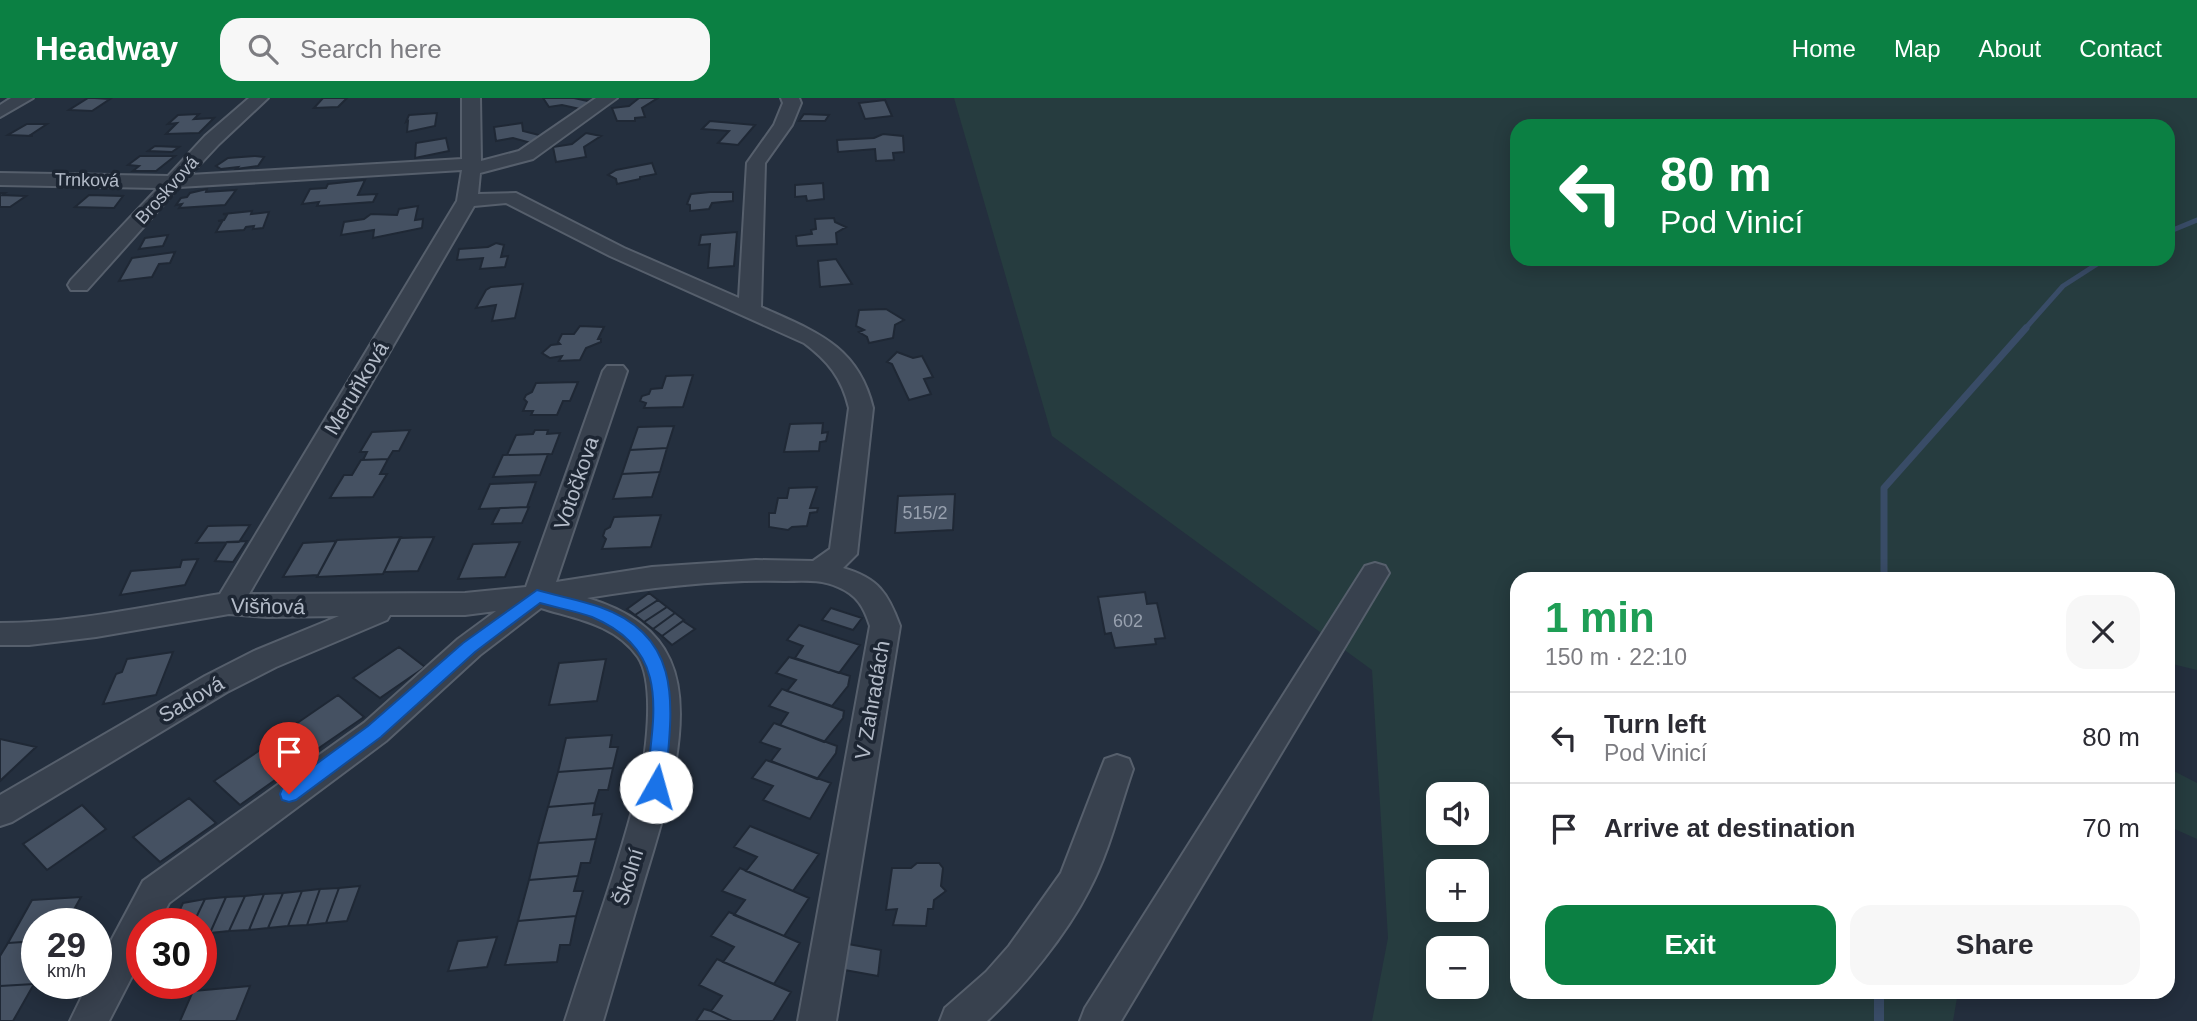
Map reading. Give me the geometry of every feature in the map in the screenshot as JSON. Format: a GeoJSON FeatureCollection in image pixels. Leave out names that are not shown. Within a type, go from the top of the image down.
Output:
{"type":"FeatureCollection","features":[{"type":"Feature","properties":{"kind":"street"},"geometry":{"type":"LineString","coordinates":[[0,112],[24,98]]}},
{"type":"Feature","properties":{"kind":"street","name":"Broskvová"},"geometry":{"type":"LineString","coordinates":[[79,285],[212,140],[259,98]]}},
{"type":"Feature","properties":{"kind":"street","name":"Meruňková"},"geometry":{"type":"LineString","coordinates":[[229,603],[467,201],[472,167],[471,98]]}},
{"type":"Feature","properties":{"kind":"street"},"geometry":{"type":"LineString","coordinates":[[472,167],[526,155],[608,98]]}},
{"type":"Feature","properties":{"kind":"street"},"geometry":{"type":"LineString","coordinates":[[750,310],[756,163],[783,125],[792,103],[790,98]]}},
{"type":"Feature","properties":{"kind":"street","name":"Trnková"},"geometry":{"type":"LineString","coordinates":[[0,179],[173,182],[472,167]]}},
{"type":"Feature","properties":{"kind":"street"},"geometry":{"type":"LineString","coordinates":[[467,201],[509,197],[617,251],[812,338],[828,349],[850,374],[858,389],[861,408],[843,554],[819,571]]}},
{"type":"Feature","properties":{"kind":"street","name":"Votočkova"},"geometry":{"type":"LineString","coordinates":[[537,596],[615,370]]}},
{"type":"Feature","properties":{"kind":"street","name":"V Zahradách"},"geometry":{"type":"LineString","coordinates":[[537,596],[652,577],[756,570],[819,571],[847,579],[865,589],[877,604],[885,626],[817,1021]]}},
{"type":"Feature","properties":{"kind":"street"},"geometry":{"type":"LineString","coordinates":[[1099,1021],[1375,573]]}},
{"type":"Feature","properties":{"kind":"street"},"geometry":{"type":"LineString","coordinates":[[89,1021],[156,892],[375,732],[469,647],[537,596]]}},
{"type":"Feature","properties":{"kind":"street","name":"Višňová"},"geometry":{"type":"LineString","coordinates":[[0,634],[29,634],[96,626],[229,603],[267,606],[391,606],[465,604],[537,596]]}},
{"type":"Feature","properties":{"kind":"street","name":"Školní"},"geometry":{"type":"LineString","coordinates":[[537,596],[597,612],[625,628],[644,644],[656,662],[661,688],[656,787],[584,1021]]}},
{"type":"Feature","properties":{"kind":"street","name":"Sadová"},"geometry":{"type":"LineString","coordinates":[[0,812],[216,684],[265,659],[391,606]]}},
{"type":"Feature","properties":{"kind":"street"},"geometry":{"type":"LineString","coordinates":[[959,1021],[999,985],[1022,958],[1076,881],[1117,768]]}},
{"type":"Feature","properties":{"kind":"green space"},"geometry":{"type":"Polygon","coordinates":[[[954,98],[2197,98],[2197,670],[2175,665],[2175,572],[1510,572],[1510,999],[1957,999],[1953,1021],[1372,1021],[1388,938],[1372,670],[1052,436],[954,98]]]}},
{"type":"Feature","properties":{"kind":"green space"},"geometry":{"type":"Polygon","coordinates":[[[2175,772],[2197,783],[2197,839],[2175,829],[2175,772]]]}},
{"type":"Feature","properties":{"kind":"building"},"geometry":{"type":"Polygon","coordinates":[[[88,98],[110,99],[92,111],[69,110],[88,98]]]}},
{"type":"Feature","properties":{"kind":"building"},"geometry":{"type":"Polygon","coordinates":[[[323,98],[347,98],[338,107],[314,108],[323,98]]]}},
{"type":"Feature","properties":{"kind":"building"},"geometry":{"type":"Polygon","coordinates":[[[543,98],[574,98],[592,102],[580,109],[562,105],[549,107],[543,98]]]}},
{"type":"Feature","properties":{"kind":"building"},"geometry":{"type":"Polygon","coordinates":[[[639,98],[658,98],[642,108],[645,117],[635,118],[635,121],[617,121],[612,108],[629,106],[639,98]]]}},
{"type":"Feature","properties":{"kind":"building"},"geometry":{"type":"Polygon","coordinates":[[[885,100],[892,116],[865,119],[859,103],[885,100]]]}},
{"type":"Feature","properties":{"kind":"building"},"geometry":{"type":"Polygon","coordinates":[[[437,113],[435,126],[407,132],[408,121],[406,122],[409,115],[437,113]]]}},
{"type":"Feature","properties":{"kind":"building"},"geometry":{"type":"Polygon","coordinates":[[[199,114],[194,119],[214,118],[199,133],[166,134],[177,123],[168,124],[178,115],[199,114]]]}},
{"type":"Feature","properties":{"kind":"building"},"geometry":{"type":"Polygon","coordinates":[[[804,114],[829,115],[825,121],[799,121],[804,114]]]}},
{"type":"Feature","properties":{"kind":"building"},"geometry":{"type":"Polygon","coordinates":[[[710,121],[755,125],[738,145],[718,143],[729,131],[702,129],[710,121]]]}},
{"type":"Feature","properties":{"kind":"building"},"geometry":{"type":"Polygon","coordinates":[[[522,123],[523,131],[543,136],[531,143],[513,138],[496,141],[494,127],[522,123]]]}},
{"type":"Feature","properties":{"kind":"building"},"geometry":{"type":"Polygon","coordinates":[[[27,124],[47,124],[29,136],[8,135],[27,124]]]}},
{"type":"Feature","properties":{"kind":"building"},"geometry":{"type":"Polygon","coordinates":[[[586,133],[601,136],[584,147],[586,157],[556,162],[553,147],[572,144],[586,133]]]}},
{"type":"Feature","properties":{"kind":"building"},"geometry":{"type":"Polygon","coordinates":[[[883,134],[903,136],[904,152],[893,153],[894,160],[876,161],[875,149],[838,152],[837,140],[874,138],[883,134]]]}},
{"type":"Feature","properties":{"kind":"building"},"geometry":{"type":"Polygon","coordinates":[[[446,138],[449,151],[415,158],[416,143],[446,138]]]}},
{"type":"Feature","properties":{"kind":"building"},"geometry":{"type":"Polygon","coordinates":[[[155,146],[179,147],[172,152],[148,151],[155,146]]]}},
{"type":"Feature","properties":{"kind":"building"},"geometry":{"type":"Polygon","coordinates":[[[140,156],[175,156],[156,171],[133,171],[139,166],[128,165],[140,156]]]}},
{"type":"Feature","properties":{"kind":"building"},"geometry":{"type":"Polygon","coordinates":[[[264,157],[258,166],[221,169],[216,166],[228,158],[264,157]]]}},
{"type":"Feature","properties":{"kind":"building"},"geometry":{"type":"Polygon","coordinates":[[[652,163],[656,174],[640,179],[617,184],[616,179],[608,175],[616,170],[652,163]]]}},
{"type":"Feature","properties":{"kind":"building"},"geometry":{"type":"Polygon","coordinates":[[[365,180],[358,195],[377,194],[373,202],[317,206],[319,202],[302,204],[310,189],[365,180]]]}},
{"type":"Feature","properties":{"kind":"building"},"geometry":{"type":"Polygon","coordinates":[[[823,183],[824,199],[807,201],[806,196],[795,197],[795,185],[823,183]]]}},
{"type":"Feature","properties":{"kind":"building"},"geometry":{"type":"Polygon","coordinates":[[[207,189],[206,192],[236,190],[225,205],[179,208],[182,204],[176,205],[190,193],[207,189]]]}},
{"type":"Feature","properties":{"kind":"building"},"geometry":{"type":"Polygon","coordinates":[[[733,192],[733,201],[712,203],[709,209],[690,211],[690,205],[687,204],[691,194],[733,192]]]}},
{"type":"Feature","properties":{"kind":"building"},"geometry":{"type":"Polygon","coordinates":[[[0,193],[26,196],[10,207],[0,207],[0,193]]]}},
{"type":"Feature","properties":{"kind":"building"},"geometry":{"type":"Polygon","coordinates":[[[89,195],[123,196],[114,208],[75,207],[89,195]]]}},
{"type":"Feature","properties":{"kind":"building"},"geometry":{"type":"Polygon","coordinates":[[[418,206],[415,220],[423,219],[422,228],[373,238],[374,230],[341,235],[344,222],[364,219],[371,214],[397,215],[399,209],[418,206]]]}},
{"type":"Feature","properties":{"kind":"building"},"geometry":{"type":"Polygon","coordinates":[[[269,212],[263,228],[253,229],[254,226],[244,230],[216,232],[227,215],[223,214],[269,212]]]}},
{"type":"Feature","properties":{"kind":"building"},"geometry":{"type":"Polygon","coordinates":[[[834,218],[835,222],[846,227],[836,233],[837,244],[797,246],[796,236],[812,234],[811,230],[816,229],[815,219],[834,218]]]}},
{"type":"Feature","properties":{"kind":"building"},"geometry":{"type":"Polygon","coordinates":[[[737,232],[734,266],[708,268],[710,244],[699,245],[701,235],[737,232]]]}},
{"type":"Feature","properties":{"kind":"building"},"geometry":{"type":"Polygon","coordinates":[[[168,235],[163,246],[139,249],[145,238],[168,235]]]}},
{"type":"Feature","properties":{"kind":"building"},"geometry":{"type":"Polygon","coordinates":[[[496,243],[504,245],[501,257],[508,256],[505,267],[480,269],[483,258],[457,260],[459,249],[488,247],[496,243]]]}},
{"type":"Feature","properties":{"kind":"building"},"geometry":{"type":"Polygon","coordinates":[[[175,252],[170,263],[159,264],[152,277],[119,281],[132,258],[175,252]]]}},
{"type":"Feature","properties":{"kind":"building"},"geometry":{"type":"Polygon","coordinates":[[[836,259],[852,284],[820,287],[818,261],[836,259]]]}},
{"type":"Feature","properties":{"kind":"building"},"geometry":{"type":"Polygon","coordinates":[[[523,284],[515,318],[492,321],[496,305],[476,308],[486,290],[491,287],[523,284]]]}},
{"type":"Feature","properties":{"kind":"building"},"geometry":{"type":"Polygon","coordinates":[[[886,309],[904,320],[895,325],[893,338],[869,343],[867,337],[859,332],[864,330],[856,326],[859,310],[886,309]]]}},
{"type":"Feature","properties":{"kind":"building"},"geometry":{"type":"Polygon","coordinates":[[[580,326],[604,327],[598,339],[601,339],[601,342],[586,348],[580,360],[559,361],[562,356],[550,358],[542,353],[551,345],[560,344],[558,342],[562,334],[574,334],[580,326]]]}},
{"type":"Feature","properties":{"kind":"building"},"geometry":{"type":"Polygon","coordinates":[[[897,352],[913,358],[922,356],[933,377],[924,379],[931,394],[909,400],[892,364],[887,362],[897,352]]]}},
{"type":"Feature","properties":{"kind":"building"},"geometry":{"type":"Polygon","coordinates":[[[693,375],[683,407],[644,408],[646,403],[640,401],[642,396],[649,394],[651,389],[662,388],[666,376],[693,375]]]}},
{"type":"Feature","properties":{"kind":"building"},"geometry":{"type":"Polygon","coordinates":[[[578,382],[570,401],[563,401],[557,415],[531,415],[533,411],[523,411],[527,402],[524,399],[532,392],[536,383],[578,382]]]}},
{"type":"Feature","properties":{"kind":"building"},"geometry":{"type":"Polygon","coordinates":[[[823,423],[822,433],[828,432],[826,441],[820,442],[819,451],[784,452],[790,424],[823,423]]]}},
{"type":"Feature","properties":{"kind":"building"},"geometry":{"type":"Polygon","coordinates":[[[674,426],[667,448],[630,450],[638,427],[674,426]]]}},
{"type":"Feature","properties":{"kind":"building"},"geometry":{"type":"Polygon","coordinates":[[[410,430],[399,451],[393,451],[388,459],[363,460],[367,452],[360,452],[372,432],[410,430]]]}},
{"type":"Feature","properties":{"kind":"building"},"geometry":{"type":"Polygon","coordinates":[[[535,430],[548,430],[547,434],[560,433],[552,454],[507,455],[516,435],[533,434],[535,430]]]}},
{"type":"Feature","properties":{"kind":"building"},"geometry":{"type":"Polygon","coordinates":[[[667,448],[660,472],[622,474],[630,450],[667,448]]]}},
{"type":"Feature","properties":{"kind":"building"},"geometry":{"type":"Polygon","coordinates":[[[548,454],[540,475],[493,477],[503,455],[548,454]]]}},
{"type":"Feature","properties":{"kind":"building"},"geometry":{"type":"Polygon","coordinates":[[[388,459],[380,474],[387,474],[373,497],[330,498],[344,475],[352,475],[361,460],[388,459]]]}},
{"type":"Feature","properties":{"kind":"building"},"geometry":{"type":"Polygon","coordinates":[[[660,472],[652,497],[613,499],[622,474],[660,472]]]}},
{"type":"Feature","properties":{"kind":"building"},"geometry":{"type":"Polygon","coordinates":[[[536,482],[527,507],[479,509],[490,484],[536,482]]]}},
{"type":"Feature","properties":{"kind":"building"},"geometry":{"type":"Polygon","coordinates":[[[817,487],[810,508],[818,508],[817,512],[810,513],[807,526],[792,527],[788,530],[769,527],[769,513],[775,513],[778,498],[787,498],[789,488],[817,487]]]}},
{"type":"Feature","properties":{"kind":"building"},"geometry":{"type":"Polygon","coordinates":[[[955,494],[953,530],[895,533],[898,496],[955,494]]]}},
{"type":"Feature","properties":{"kind":"building"},"geometry":{"type":"Polygon","coordinates":[[[529,507],[522,523],[492,524],[500,508],[529,507]]]}},
{"type":"Feature","properties":{"kind":"building"},"geometry":{"type":"Polygon","coordinates":[[[661,515],[651,547],[602,549],[606,539],[603,536],[605,530],[610,527],[614,517],[661,515]]]}},
{"type":"Feature","properties":{"kind":"building"},"geometry":{"type":"Polygon","coordinates":[[[250,525],[239,542],[196,543],[208,526],[250,525]]]}},
{"type":"Feature","properties":{"kind":"building"},"geometry":{"type":"Polygon","coordinates":[[[401,537],[383,574],[317,577],[337,540],[401,537]]]}},
{"type":"Feature","properties":{"kind":"building"},"geometry":{"type":"Polygon","coordinates":[[[434,537],[418,571],[384,572],[400,538],[434,537]]]}},
{"type":"Feature","properties":{"kind":"building"},"geometry":{"type":"Polygon","coordinates":[[[247,541],[233,562],[215,561],[227,542],[247,541]]]}},
{"type":"Feature","properties":{"kind":"building"},"geometry":{"type":"Polygon","coordinates":[[[336,541],[318,575],[283,577],[303,543],[336,541]]]}},
{"type":"Feature","properties":{"kind":"building"},"geometry":{"type":"Polygon","coordinates":[[[520,542],[505,577],[458,579],[473,544],[520,542]]]}},
{"type":"Feature","properties":{"kind":"building"},"geometry":{"type":"Polygon","coordinates":[[[198,559],[185,585],[120,595],[131,571],[180,567],[182,560],[198,559]]]}},
{"type":"Feature","properties":{"kind":"building"},"geometry":{"type":"Polygon","coordinates":[[[1145,592],[1147,604],[1157,603],[1165,638],[1155,639],[1156,644],[1115,648],[1111,633],[1105,634],[1098,597],[1145,592]]]}},
{"type":"Feature","properties":{"kind":"building"},"geometry":{"type":"Polygon","coordinates":[[[649,593],[658,600],[635,615],[627,609],[649,593]]]}},
{"type":"Feature","properties":{"kind":"building"},"geometry":{"type":"Polygon","coordinates":[[[658,600],[667,607],[644,622],[635,615],[658,600]]]}},
{"type":"Feature","properties":{"kind":"building"},"geometry":{"type":"Polygon","coordinates":[[[667,607],[675,613],[653,629],[644,622],[667,607]]]}},
{"type":"Feature","properties":{"kind":"building"},"geometry":{"type":"Polygon","coordinates":[[[831,608],[862,618],[853,630],[822,620],[831,608]]]}},
{"type":"Feature","properties":{"kind":"building"},"geometry":{"type":"Polygon","coordinates":[[[675,613],[684,620],[662,636],[653,629],[675,613]]]}},
{"type":"Feature","properties":{"kind":"building"},"geometry":{"type":"Polygon","coordinates":[[[683,621],[695,629],[672,645],[662,636],[683,621]]]}},
{"type":"Feature","properties":{"kind":"building"},"geometry":{"type":"Polygon","coordinates":[[[799,625],[860,645],[839,673],[795,658],[803,646],[787,640],[799,625]]]}},
{"type":"Feature","properties":{"kind":"building"},"geometry":{"type":"Polygon","coordinates":[[[399,647],[425,667],[380,698],[353,678],[399,647]]]}},
{"type":"Feature","properties":{"kind":"building"},"geometry":{"type":"Polygon","coordinates":[[[173,652],[156,695],[103,704],[116,674],[122,672],[127,659],[173,652]]]}},
{"type":"Feature","properties":{"kind":"building"},"geometry":{"type":"Polygon","coordinates":[[[789,657],[850,676],[848,686],[832,706],[787,691],[796,680],[776,673],[789,657]]]}},
{"type":"Feature","properties":{"kind":"building"},"geometry":{"type":"Polygon","coordinates":[[[606,659],[597,701],[549,705],[559,663],[606,659]]]}},
{"type":"Feature","properties":{"kind":"building"},"geometry":{"type":"Polygon","coordinates":[[[782,689],[844,711],[843,718],[824,742],[780,725],[788,713],[769,706],[782,689]]]}},
{"type":"Feature","properties":{"kind":"building"},"geometry":{"type":"Polygon","coordinates":[[[338,695],[364,717],[316,750],[290,728],[338,695]]]}},
{"type":"Feature","properties":{"kind":"building"},"geometry":{"type":"Polygon","coordinates":[[[774,723],[837,746],[836,753],[817,779],[771,761],[780,749],[760,742],[774,723]]]}},
{"type":"Feature","properties":{"kind":"building"},"geometry":{"type":"Polygon","coordinates":[[[612,735],[610,747],[618,747],[613,768],[558,772],[566,738],[612,735]]]}},
{"type":"Feature","properties":{"kind":"building"},"geometry":{"type":"Polygon","coordinates":[[[0,739],[36,747],[0,781],[0,739]]]}},
{"type":"Feature","properties":{"kind":"building"},"geometry":{"type":"Polygon","coordinates":[[[266,746],[292,768],[240,805],[214,781],[266,746]]]}},
{"type":"Feature","properties":{"kind":"building"},"geometry":{"type":"Polygon","coordinates":[[[766,760],[831,783],[810,819],[763,800],[773,786],[752,778],[766,760]]]}},
{"type":"Feature","properties":{"kind":"building"},"geometry":{"type":"Polygon","coordinates":[[[613,768],[608,790],[599,790],[595,803],[548,807],[558,772],[613,768]]]}},
{"type":"Feature","properties":{"kind":"building"},"geometry":{"type":"Polygon","coordinates":[[[189,798],[216,823],[160,862],[133,837],[189,798]]]}},
{"type":"Feature","properties":{"kind":"building"},"geometry":{"type":"Polygon","coordinates":[[[595,803],[593,815],[602,814],[596,839],[538,843],[548,807],[595,803]]]}},
{"type":"Feature","properties":{"kind":"building"},"geometry":{"type":"Polygon","coordinates":[[[82,805],[106,829],[47,870],[23,844],[82,805]]]}},
{"type":"Feature","properties":{"kind":"building"},"geometry":{"type":"Polygon","coordinates":[[[750,826],[819,854],[793,891],[746,871],[757,857],[734,847],[750,826]]]}},
{"type":"Feature","properties":{"kind":"building"},"geometry":{"type":"Polygon","coordinates":[[[596,839],[590,863],[581,863],[578,876],[529,880],[538,843],[596,839]]]}},
{"type":"Feature","properties":{"kind":"building"},"geometry":{"type":"Polygon","coordinates":[[[917,863],[939,863],[943,868],[941,886],[946,891],[934,900],[933,909],[928,909],[926,926],[893,925],[897,909],[886,910],[892,868],[911,868],[917,863]]]}},
{"type":"Feature","properties":{"kind":"building"},"geometry":{"type":"Polygon","coordinates":[[[740,868],[809,898],[784,936],[734,915],[745,900],[722,891],[740,868]]]}},
{"type":"Feature","properties":{"kind":"building"},"geometry":{"type":"Polygon","coordinates":[[[578,876],[574,891],[583,891],[576,916],[518,921],[529,880],[578,876]]]}},
{"type":"Feature","properties":{"kind":"building"},"geometry":{"type":"Polygon","coordinates":[[[360,886],[347,921],[326,923],[339,888],[360,886]]]}},
{"type":"Feature","properties":{"kind":"building"},"geometry":{"type":"Polygon","coordinates":[[[339,888],[326,923],[307,925],[320,889],[339,888]]]}},
{"type":"Feature","properties":{"kind":"building"},"geometry":{"type":"Polygon","coordinates":[[[320,889],[307,925],[288,926],[302,891],[320,889]]]}},
{"type":"Feature","properties":{"kind":"building"},"geometry":{"type":"Polygon","coordinates":[[[302,891],[288,926],[268,928],[283,893],[302,891]]]}},
{"type":"Feature","properties":{"kind":"building"},"geometry":{"type":"Polygon","coordinates":[[[283,893],[268,928],[249,930],[264,894],[283,893]]]}},
{"type":"Feature","properties":{"kind":"building"},"geometry":{"type":"Polygon","coordinates":[[[264,894],[249,930],[229,931],[245,896],[264,894]]]}},
{"type":"Feature","properties":{"kind":"building"},"geometry":{"type":"Polygon","coordinates":[[[245,896],[229,931],[217,932],[217,917],[226,897],[245,896]]]}},
{"type":"Feature","properties":{"kind":"building"},"geometry":{"type":"Polygon","coordinates":[[[81,897],[75,908],[28,908],[32,900],[81,897]]]}},
{"type":"Feature","properties":{"kind":"building"},"geometry":{"type":"Polygon","coordinates":[[[226,897],[217,917],[217,908],[201,908],[205,899],[226,897]]]}},
{"type":"Feature","properties":{"kind":"building"},"geometry":{"type":"Polygon","coordinates":[[[205,899],[201,908],[181,908],[183,903],[205,899]]]}},
{"type":"Feature","properties":{"kind":"building"},"geometry":{"type":"Polygon","coordinates":[[[729,912],[800,943],[774,984],[723,962],[734,947],[711,936],[729,912]]]}},
{"type":"Feature","properties":{"kind":"building"},"geometry":{"type":"Polygon","coordinates":[[[576,916],[570,945],[560,945],[557,962],[505,965],[518,921],[576,916]]]}},
{"type":"Feature","properties":{"kind":"building"},"geometry":{"type":"Polygon","coordinates":[[[21,920],[21,942],[8,943],[21,920]]]}},
{"type":"Feature","properties":{"kind":"building"},"geometry":{"type":"Polygon","coordinates":[[[497,937],[487,967],[448,971],[458,941],[497,937]]]}},
{"type":"Feature","properties":{"kind":"building"},"geometry":{"type":"Polygon","coordinates":[[[21,942],[21,985],[0,986],[0,956],[8,943],[21,942]]]}},
{"type":"Feature","properties":{"kind":"building"},"geometry":{"type":"Polygon","coordinates":[[[848,944],[881,950],[878,976],[839,969],[848,944]]]}},
{"type":"Feature","properties":{"kind":"building"},"geometry":{"type":"Polygon","coordinates":[[[717,959],[791,992],[773,1021],[732,1021],[711,1011],[722,996],[699,985],[717,959]]]}},
{"type":"Feature","properties":{"kind":"building"},"geometry":{"type":"Polygon","coordinates":[[[21,985],[21,999],[25,999],[13,1021],[0,1021],[0,986],[21,985]]]}},
{"type":"Feature","properties":{"kind":"building"},"geometry":{"type":"Polygon","coordinates":[[[250,986],[236,1021],[180,1021],[190,999],[217,999],[217,989],[250,986]]]}},
{"type":"Feature","properties":{"kind":"building"},"geometry":{"type":"Polygon","coordinates":[[[704,1009],[711,1011],[732,1021],[696,1021],[704,1009]]]}},
{"type":"Feature","properties":{"kind":"waterway"},"geometry":{"type":"LineString","coordinates":[[2175,229],[2197,220]]}},
{"type":"Feature","properties":{"kind":"waterway"},"geometry":{"type":"LineString","coordinates":[[2024,330],[2063,286],[2094,266]]}},
{"type":"Feature","properties":{"kind":"waterway"},"geometry":{"type":"LineString","coordinates":[[1884,572],[1884,488],[2026,328]]}},
{"type":"Feature","properties":{"kind":"waterway"},"geometry":{"type":"LineString","coordinates":[[1879,999],[1879,1021]]}},
{"type":"Feature","properties":{"kind":"route"},"geometry":{"type":"LineString","coordinates":[[289,794],[375,732],[469,647],[537,596],[597,612],[625,628],[644,644],[656,662],[661,688],[661,718],[656,787]]}}]}
